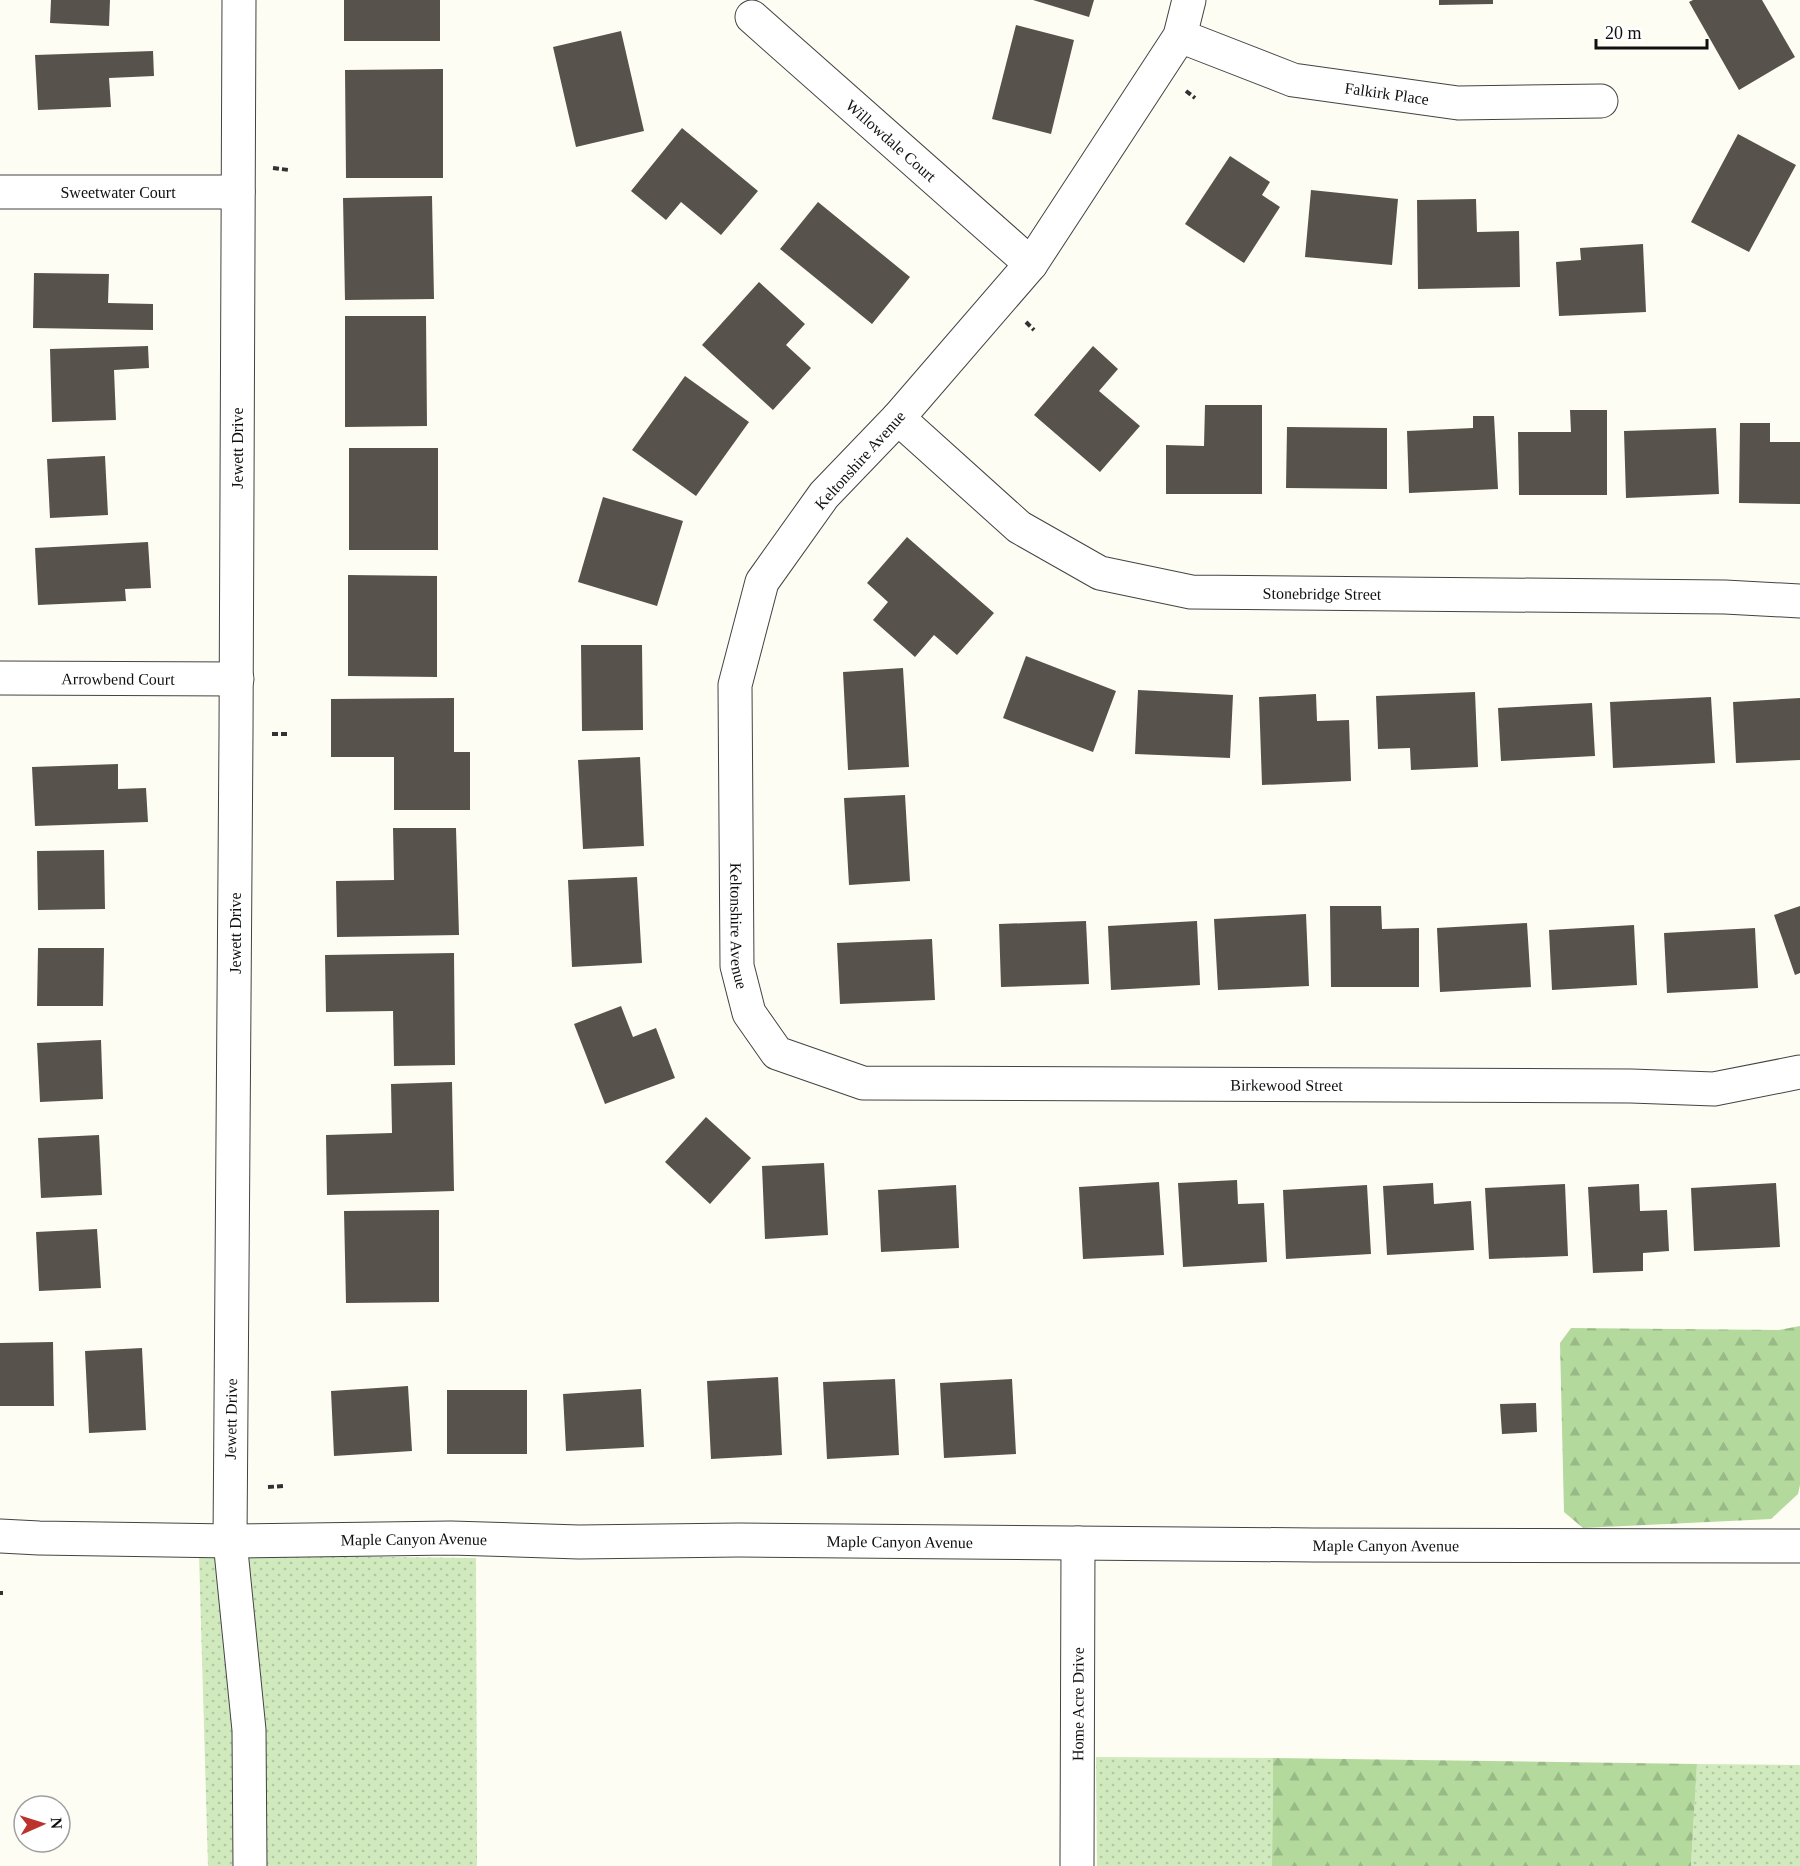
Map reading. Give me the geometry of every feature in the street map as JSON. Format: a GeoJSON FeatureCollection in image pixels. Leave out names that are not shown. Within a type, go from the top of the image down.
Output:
{"type":"FeatureCollection","features":[{"type":"Feature","properties":{"kind":"street","name":"Jewett Drive"},"geometry":{"type":"LineString","coordinates":[[239,0],[237,679],[230,1540],[249,1730],[250,1866]]}},
{"type":"Feature","properties":{"kind":"street","name":"Keltonshire Avenue"},"geometry":{"type":"LineString","coordinates":[[777,1053],[749,1013],[737,966],[735,685],[762,582],[824,495],[898,418],[1031,264],[1180,36],[1189,0]]}},
{"type":"Feature","properties":{"kind":"street","name":"Willowdale Court"},"geometry":{"type":"LineString","coordinates":[[752,17],[1031,264]]}},
{"type":"Feature","properties":{"kind":"street","name":"Falkirk Place"},"geometry":{"type":"LineString","coordinates":[[1180,36],[1293,80],[1458,103],[1601,101]]}},
{"type":"Feature","properties":{"kind":"street","name":"Sweetwater Court"},"geometry":{"type":"LineString","coordinates":[[0,192],[238,192]]}},
{"type":"Feature","properties":{"kind":"street","name":"Stonebridge Street"},"geometry":{"type":"LineString","coordinates":[[898,418],[1019,527],[1100,573],[1191,592],[1725,597],[1800,601]]}},
{"type":"Feature","properties":{"kind":"street","name":"Arrowbend Court"},"geometry":{"type":"LineString","coordinates":[[0,678],[237,679]]}},
{"type":"Feature","properties":{"kind":"street","name":"Birkewood Street"},"geometry":{"type":"LineString","coordinates":[[777,1053],[863,1083],[1631,1086],[1714,1089],[1800,1072]]}},
{"type":"Feature","properties":{"kind":"street","name":"Maple Canyon Avenue"},"geometry":{"type":"LineString","coordinates":[[0,1536],[230,1540],[451,1538],[579,1542],[739,1539],[1800,1546]]}},
{"type":"Feature","properties":{"kind":"street","name":"Home Acre Drive"},"geometry":{"type":"LineString","coordinates":[[1077,1866],[1078,1543]]}},
{"type":"Feature","properties":{"kind":"path"},"geometry":{"type":"LineString","coordinates":[[1186,91],[1195,98]]}},
{"type":"Feature","properties":{"kind":"path"},"geometry":{"type":"LineString","coordinates":[[273,168],[289,170]]}},
{"type":"Feature","properties":{"kind":"path"},"geometry":{"type":"LineString","coordinates":[[269,734],[286,734]]}},
{"type":"Feature","properties":{"kind":"path"},"geometry":{"type":"LineString","coordinates":[[268,1487],[284,1486]]}},
{"type":"Feature","properties":{"kind":"green space"},"geometry":{"type":"Polygon","coordinates":[[[1800,1326],[1800,1485],[1798,1494],[1771,1519],[1583,1528],[1564,1512],[1560,1343],[1571,1328],[1779,1330],[1800,1326]]]}},
{"type":"Feature","properties":{"kind":"green space"},"geometry":{"type":"Polygon","coordinates":[[[199,1555],[476,1558],[477,1866],[208,1866],[199,1555]]]}},
{"type":"Feature","properties":{"kind":"green space"},"geometry":{"type":"Polygon","coordinates":[[[1096,1757],[1273,1758],[1272,1866],[1097,1866],[1096,1757]]]}},
{"type":"Feature","properties":{"kind":"green space"},"geometry":{"type":"Polygon","coordinates":[[[1273,1758],[1697,1764],[1691,1866],[1272,1866],[1273,1758]]]}},
{"type":"Feature","properties":{"kind":"green space"},"geometry":{"type":"Polygon","coordinates":[[[1697,1764],[1800,1765],[1800,1866],[1691,1866],[1697,1764]]]}},
{"type":"Feature","properties":{"kind":"building"},"geometry":{"type":"Polygon","coordinates":[[[51,0],[110,0],[109,26],[50,23],[51,0]]]}},
{"type":"Feature","properties":{"kind":"building"},"geometry":{"type":"Polygon","coordinates":[[[344,0],[440,0],[440,41],[344,41],[344,0]]]}},
{"type":"Feature","properties":{"kind":"building"},"geometry":{"type":"Polygon","coordinates":[[[1033,0],[1094,0],[1089,17],[1033,0]]]}},
{"type":"Feature","properties":{"kind":"building"},"geometry":{"type":"Polygon","coordinates":[[[1439,0],[1493,0],[1493,4],[1439,5],[1439,0]]]}},
{"type":"Feature","properties":{"kind":"building"},"geometry":{"type":"Polygon","coordinates":[[[1693,0],[1762,0],[1795,57],[1739,90],[1689,2],[1693,0]]]}},
{"type":"Feature","properties":{"kind":"building"},"geometry":{"type":"Polygon","coordinates":[[[1016,25],[1074,40],[1051,134],[992,119],[1016,25]]]}},
{"type":"Feature","properties":{"kind":"building"},"geometry":{"type":"Polygon","coordinates":[[[621,31],[644,131],[576,147],[553,47],[621,31]]]}},
{"type":"Feature","properties":{"kind":"building"},"geometry":{"type":"Polygon","coordinates":[[[153,51],[154,76],[109,78],[111,107],[38,110],[35,55],[153,51]]]}},
{"type":"Feature","properties":{"kind":"building"},"geometry":{"type":"Polygon","coordinates":[[[443,69],[443,178],[346,178],[345,70],[443,69]]]}},
{"type":"Feature","properties":{"kind":"building"},"geometry":{"type":"Polygon","coordinates":[[[682,128],[758,191],[721,235],[681,202],[666,220],[631,191],[682,128]]]}},
{"type":"Feature","properties":{"kind":"building"},"geometry":{"type":"Polygon","coordinates":[[[1738,134],[1796,165],[1749,252],[1691,222],[1738,134]]]}},
{"type":"Feature","properties":{"kind":"building"},"geometry":{"type":"Polygon","coordinates":[[[1230,156],[1270,182],[1262,195],[1280,207],[1244,263],[1185,224],[1230,156]]]}},
{"type":"Feature","properties":{"kind":"building"},"geometry":{"type":"Polygon","coordinates":[[[1311,190],[1398,199],[1392,265],[1305,257],[1311,190]]]}},
{"type":"Feature","properties":{"kind":"building"},"geometry":{"type":"Polygon","coordinates":[[[432,196],[434,299],[345,300],[343,198],[432,196]]]}},
{"type":"Feature","properties":{"kind":"building"},"geometry":{"type":"Polygon","coordinates":[[[1476,199],[1477,232],[1519,231],[1520,287],[1418,289],[1417,200],[1476,199]]]}},
{"type":"Feature","properties":{"kind":"building"},"geometry":{"type":"Polygon","coordinates":[[[818,202],[910,277],[872,324],[780,249],[818,202]]]}},
{"type":"Feature","properties":{"kind":"building"},"geometry":{"type":"Polygon","coordinates":[[[1643,244],[1646,312],[1559,316],[1556,262],[1581,260],[1580,248],[1643,244]]]}},
{"type":"Feature","properties":{"kind":"building"},"geometry":{"type":"Polygon","coordinates":[[[34,273],[109,274],[108,303],[153,304],[153,330],[33,328],[34,273]]]}},
{"type":"Feature","properties":{"kind":"building"},"geometry":{"type":"Polygon","coordinates":[[[759,282],[805,324],[786,345],[811,368],[773,410],[702,345],[759,282]]]}},
{"type":"Feature","properties":{"kind":"building"},"geometry":{"type":"Polygon","coordinates":[[[345,316],[426,316],[427,426],[345,427],[345,316]]]}},
{"type":"Feature","properties":{"kind":"building"},"geometry":{"type":"Polygon","coordinates":[[[148,346],[149,368],[114,370],[116,420],[52,422],[50,349],[148,346]]]}},
{"type":"Feature","properties":{"kind":"building"},"geometry":{"type":"Polygon","coordinates":[[[1093,346],[1118,369],[1099,391],[1140,426],[1100,472],[1034,415],[1093,346]]]}},
{"type":"Feature","properties":{"kind":"building"},"geometry":{"type":"Polygon","coordinates":[[[685,376],[749,422],[696,496],[632,450],[685,376]]]}},
{"type":"Feature","properties":{"kind":"building"},"geometry":{"type":"Polygon","coordinates":[[[1205,405],[1262,405],[1262,494],[1166,494],[1166,445],[1204,446],[1205,405]]]}},
{"type":"Feature","properties":{"kind":"building"},"geometry":{"type":"Polygon","coordinates":[[[1570,410],[1607,410],[1607,495],[1519,495],[1518,432],[1571,432],[1570,410]]]}},
{"type":"Feature","properties":{"kind":"building"},"geometry":{"type":"Polygon","coordinates":[[[1473,416],[1494,416],[1498,489],[1409,493],[1407,431],[1473,428],[1473,416]]]}},
{"type":"Feature","properties":{"kind":"building"},"geometry":{"type":"Polygon","coordinates":[[[1740,423],[1770,423],[1770,442],[1800,442],[1800,504],[1739,503],[1740,423]]]}},
{"type":"Feature","properties":{"kind":"building"},"geometry":{"type":"Polygon","coordinates":[[[1287,427],[1387,428],[1387,489],[1286,488],[1287,427]]]}},
{"type":"Feature","properties":{"kind":"building"},"geometry":{"type":"Polygon","coordinates":[[[1716,428],[1719,494],[1626,498],[1624,431],[1716,428]]]}},
{"type":"Feature","properties":{"kind":"building"},"geometry":{"type":"Polygon","coordinates":[[[349,448],[438,448],[438,550],[349,550],[349,448]]]}},
{"type":"Feature","properties":{"kind":"building"},"geometry":{"type":"Polygon","coordinates":[[[105,456],[108,515],[50,518],[47,459],[105,456]]]}},
{"type":"Feature","properties":{"kind":"building"},"geometry":{"type":"Polygon","coordinates":[[[603,497],[683,521],[657,606],[578,582],[603,497]]]}},
{"type":"Feature","properties":{"kind":"building"},"geometry":{"type":"Polygon","coordinates":[[[907,537],[994,613],[957,655],[934,635],[915,657],[873,620],[888,602],[867,583],[907,537]]]}},
{"type":"Feature","properties":{"kind":"building"},"geometry":{"type":"Polygon","coordinates":[[[148,542],[151,588],[125,589],[126,601],[38,605],[35,548],[148,542]]]}},
{"type":"Feature","properties":{"kind":"building"},"geometry":{"type":"Polygon","coordinates":[[[348,575],[437,576],[437,677],[348,676],[348,575]]]}},
{"type":"Feature","properties":{"kind":"building"},"geometry":{"type":"Polygon","coordinates":[[[581,645],[642,645],[643,730],[582,731],[581,645]]]}},
{"type":"Feature","properties":{"kind":"building"},"geometry":{"type":"Polygon","coordinates":[[[1026,656],[1116,691],[1093,752],[1003,718],[1026,656]]]}},
{"type":"Feature","properties":{"kind":"building"},"geometry":{"type":"Polygon","coordinates":[[[903,668],[909,767],[848,770],[843,672],[903,668]]]}},
{"type":"Feature","properties":{"kind":"building"},"geometry":{"type":"Polygon","coordinates":[[[1138,690],[1233,695],[1230,758],[1135,754],[1138,690]]]}},
{"type":"Feature","properties":{"kind":"building"},"geometry":{"type":"Polygon","coordinates":[[[1475,692],[1478,767],[1411,770],[1410,748],[1378,749],[1376,696],[1475,692]]]}},
{"type":"Feature","properties":{"kind":"building"},"geometry":{"type":"Polygon","coordinates":[[[1316,694],[1317,721],[1349,720],[1351,781],[1262,785],[1259,697],[1316,694]]]}},
{"type":"Feature","properties":{"kind":"building"},"geometry":{"type":"Polygon","coordinates":[[[1711,697],[1715,763],[1613,768],[1610,702],[1711,697]]]}},
{"type":"Feature","properties":{"kind":"building"},"geometry":{"type":"Polygon","coordinates":[[[454,698],[454,752],[470,752],[470,810],[394,810],[394,757],[331,757],[331,699],[454,698]]]}},
{"type":"Feature","properties":{"kind":"building"},"geometry":{"type":"Polygon","coordinates":[[[1800,698],[1800,760],[1736,763],[1733,702],[1800,698]]]}},
{"type":"Feature","properties":{"kind":"building"},"geometry":{"type":"Polygon","coordinates":[[[1592,703],[1595,756],[1501,761],[1498,708],[1592,703]]]}},
{"type":"Feature","properties":{"kind":"building"},"geometry":{"type":"Polygon","coordinates":[[[640,757],[644,846],[583,849],[578,760],[640,757]]]}},
{"type":"Feature","properties":{"kind":"building"},"geometry":{"type":"Polygon","coordinates":[[[118,764],[118,789],[146,788],[148,822],[35,826],[32,767],[118,764]]]}},
{"type":"Feature","properties":{"kind":"building"},"geometry":{"type":"Polygon","coordinates":[[[905,795],[910,881],[849,885],[844,798],[905,795]]]}},
{"type":"Feature","properties":{"kind":"building"},"geometry":{"type":"Polygon","coordinates":[[[393,828],[456,828],[459,935],[337,937],[336,881],[394,880],[393,828]]]}},
{"type":"Feature","properties":{"kind":"building"},"geometry":{"type":"Polygon","coordinates":[[[104,850],[105,909],[38,910],[37,851],[104,850]]]}},
{"type":"Feature","properties":{"kind":"building"},"geometry":{"type":"Polygon","coordinates":[[[637,877],[642,963],[572,967],[568,880],[637,877]]]}},
{"type":"Feature","properties":{"kind":"building"},"geometry":{"type":"Polygon","coordinates":[[[1330,906],[1381,906],[1382,929],[1419,928],[1419,987],[1331,987],[1330,906]]]}},
{"type":"Feature","properties":{"kind":"building"},"geometry":{"type":"Polygon","coordinates":[[[1800,906],[1800,973],[1795,975],[1774,915],[1800,906]]]}},
{"type":"Feature","properties":{"kind":"building"},"geometry":{"type":"Polygon","coordinates":[[[1306,914],[1309,986],[1218,990],[1214,919],[1306,914]]]}},
{"type":"Feature","properties":{"kind":"building"},"geometry":{"type":"Polygon","coordinates":[[[1086,921],[1089,984],[1001,987],[999,924],[1086,921]]]}},
{"type":"Feature","properties":{"kind":"building"},"geometry":{"type":"Polygon","coordinates":[[[1197,921],[1200,985],[1111,990],[1108,926],[1197,921]]]}},
{"type":"Feature","properties":{"kind":"building"},"geometry":{"type":"Polygon","coordinates":[[[1527,923],[1531,987],[1440,992],[1437,928],[1527,923]]]}},
{"type":"Feature","properties":{"kind":"building"},"geometry":{"type":"Polygon","coordinates":[[[1634,925],[1637,985],[1552,990],[1549,930],[1634,925]]]}},
{"type":"Feature","properties":{"kind":"building"},"geometry":{"type":"Polygon","coordinates":[[[1755,928],[1758,988],[1667,993],[1664,933],[1755,928]]]}},
{"type":"Feature","properties":{"kind":"building"},"geometry":{"type":"Polygon","coordinates":[[[932,939],[935,1000],[840,1004],[837,943],[932,939]]]}},
{"type":"Feature","properties":{"kind":"building"},"geometry":{"type":"Polygon","coordinates":[[[38,948],[104,948],[103,1006],[37,1006],[38,948]]]}},
{"type":"Feature","properties":{"kind":"building"},"geometry":{"type":"Polygon","coordinates":[[[454,953],[455,1065],[394,1066],[393,1011],[326,1012],[325,955],[454,953]]]}},
{"type":"Feature","properties":{"kind":"building"},"geometry":{"type":"Polygon","coordinates":[[[621,1006],[633,1037],[656,1028],[675,1078],[605,1104],[574,1024],[621,1006]]]}},
{"type":"Feature","properties":{"kind":"building"},"geometry":{"type":"Polygon","coordinates":[[[101,1040],[103,1099],[40,1102],[37,1043],[101,1040]]]}},
{"type":"Feature","properties":{"kind":"building"},"geometry":{"type":"Polygon","coordinates":[[[452,1082],[454,1191],[327,1195],[326,1135],[392,1133],[391,1084],[452,1082]]]}},
{"type":"Feature","properties":{"kind":"building"},"geometry":{"type":"Polygon","coordinates":[[[706,1117],[751,1158],[710,1204],[665,1162],[706,1117]]]}},
{"type":"Feature","properties":{"kind":"building"},"geometry":{"type":"Polygon","coordinates":[[[99,1135],[102,1195],[41,1198],[38,1138],[99,1135]]]}},
{"type":"Feature","properties":{"kind":"building"},"geometry":{"type":"Polygon","coordinates":[[[824,1163],[828,1235],[765,1239],[762,1166],[824,1163]]]}},
{"type":"Feature","properties":{"kind":"building"},"geometry":{"type":"Polygon","coordinates":[[[1237,1180],[1238,1204],[1264,1203],[1267,1262],[1183,1267],[1178,1183],[1237,1180]]]}},
{"type":"Feature","properties":{"kind":"building"},"geometry":{"type":"Polygon","coordinates":[[[1159,1182],[1164,1255],[1083,1259],[1079,1187],[1159,1182]]]}},
{"type":"Feature","properties":{"kind":"building"},"geometry":{"type":"Polygon","coordinates":[[[1433,1183],[1434,1204],[1471,1201],[1474,1250],[1387,1255],[1383,1186],[1433,1183]]]}},
{"type":"Feature","properties":{"kind":"building"},"geometry":{"type":"Polygon","coordinates":[[[1776,1183],[1780,1247],[1694,1251],[1691,1188],[1776,1183]]]}},
{"type":"Feature","properties":{"kind":"building"},"geometry":{"type":"Polygon","coordinates":[[[1565,1184],[1568,1256],[1489,1259],[1485,1188],[1565,1184]]]}},
{"type":"Feature","properties":{"kind":"building"},"geometry":{"type":"Polygon","coordinates":[[[1639,1184],[1640,1211],[1667,1210],[1669,1251],[1643,1253],[1643,1271],[1593,1273],[1588,1187],[1639,1184]]]}},
{"type":"Feature","properties":{"kind":"building"},"geometry":{"type":"Polygon","coordinates":[[[956,1185],[959,1248],[881,1252],[878,1190],[956,1185]]]}},
{"type":"Feature","properties":{"kind":"building"},"geometry":{"type":"Polygon","coordinates":[[[1367,1185],[1371,1254],[1286,1259],[1283,1190],[1367,1185]]]}},
{"type":"Feature","properties":{"kind":"building"},"geometry":{"type":"Polygon","coordinates":[[[439,1210],[439,1302],[346,1303],[344,1211],[439,1210]]]}},
{"type":"Feature","properties":{"kind":"building"},"geometry":{"type":"Polygon","coordinates":[[[97,1229],[101,1288],[39,1291],[36,1232],[97,1229]]]}},
{"type":"Feature","properties":{"kind":"building"},"geometry":{"type":"Polygon","coordinates":[[[53,1342],[54,1406],[0,1406],[0,1343],[53,1342]]]}},
{"type":"Feature","properties":{"kind":"building"},"geometry":{"type":"Polygon","coordinates":[[[142,1348],[146,1430],[89,1433],[85,1351],[142,1348]]]}},
{"type":"Feature","properties":{"kind":"building"},"geometry":{"type":"Polygon","coordinates":[[[778,1377],[782,1455],[711,1459],[707,1381],[778,1377]]]}},
{"type":"Feature","properties":{"kind":"building"},"geometry":{"type":"Polygon","coordinates":[[[895,1379],[899,1455],[827,1459],[823,1382],[895,1379]]]}},
{"type":"Feature","properties":{"kind":"building"},"geometry":{"type":"Polygon","coordinates":[[[1012,1379],[1016,1454],[944,1458],[940,1383],[1012,1379]]]}},
{"type":"Feature","properties":{"kind":"building"},"geometry":{"type":"Polygon","coordinates":[[[408,1386],[412,1451],[334,1456],[331,1391],[408,1386]]]}},
{"type":"Feature","properties":{"kind":"building"},"geometry":{"type":"Polygon","coordinates":[[[641,1389],[644,1447],[566,1451],[563,1394],[641,1389]]]}},
{"type":"Feature","properties":{"kind":"building"},"geometry":{"type":"Polygon","coordinates":[[[447,1390],[527,1390],[527,1454],[447,1454],[447,1390]]]}},
{"type":"Feature","properties":{"kind":"building"},"geometry":{"type":"Polygon","coordinates":[[[1536,1403],[1537,1432],[1502,1434],[1500,1404],[1536,1403]]]}}]}
